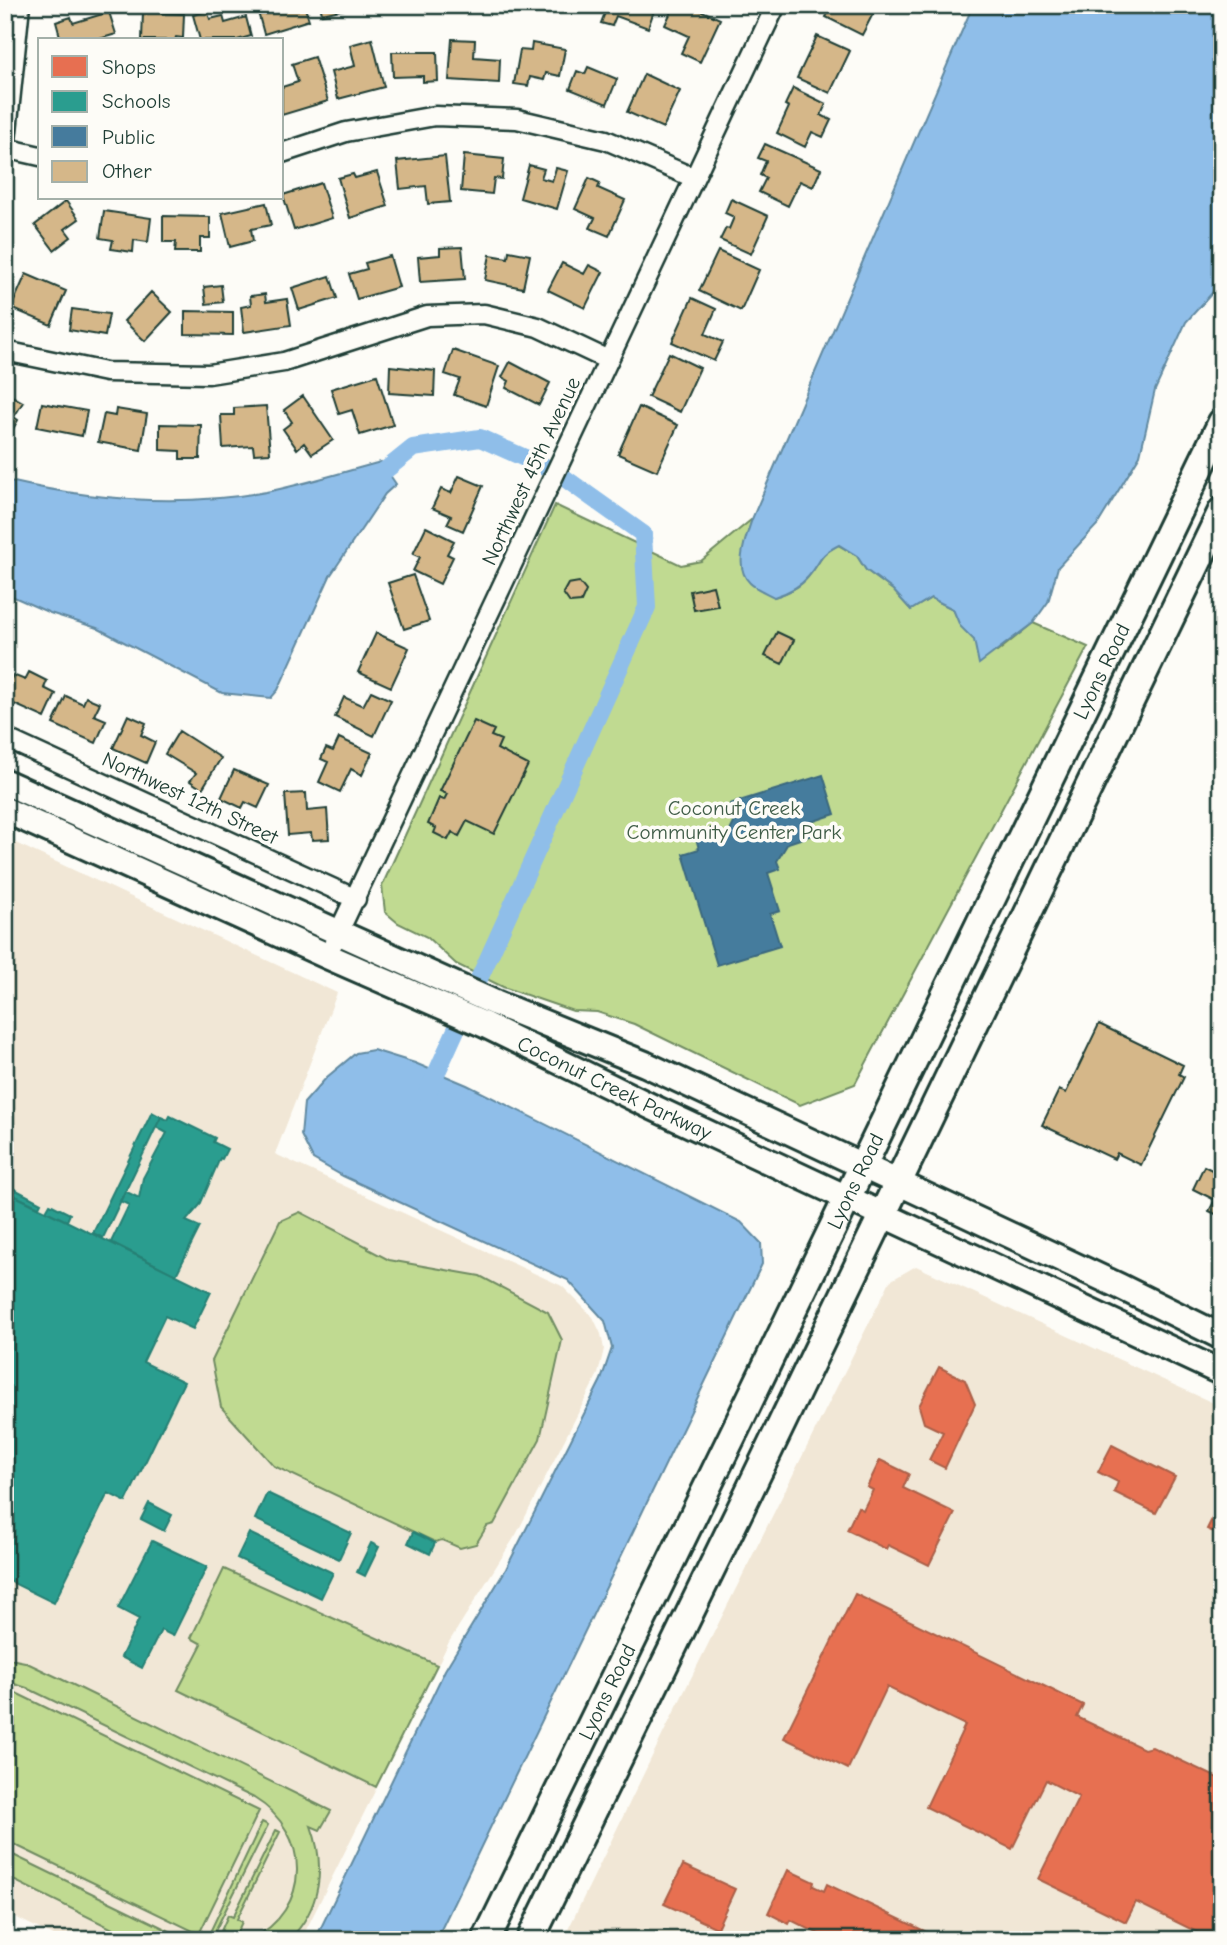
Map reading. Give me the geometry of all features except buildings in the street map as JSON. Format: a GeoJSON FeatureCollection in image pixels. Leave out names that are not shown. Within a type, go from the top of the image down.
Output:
{"type":"FeatureCollection","features":[{"type":"Feature","properties":{"kind":"main road","name":"Lyons Road"},"geometry":{"type":"LineString","coordinates":[[486,1940],[1222,422]]}},
{"type":"Feature","properties":{"kind":"main road","name":"Lyons Road"},"geometry":{"type":"LineString","coordinates":[[530,1940],[1222,511]]}},
{"type":"Feature","properties":{"kind":"main road","name":"Coconut Creek Parkway"},"geometry":{"type":"LineString","coordinates":[[5,782],[440,978],[490,1014],[650,1106],[1222,1373]]}},
{"type":"Feature","properties":{"kind":"main road","name":"Coconut Creek Parkway"},"geometry":{"type":"LineString","coordinates":[[5,810],[431,1001],[490,1014],[645,1065],[897,1181],[1222,1337]]}},
{"type":"Feature","properties":{"kind":"street"},"geometry":{"type":"LineString","coordinates":[[20,5],[5,149],[38,156]]}},
{"type":"Feature","properties":{"kind":"street","name":"Northwest 45th Avenue"},"geometry":{"type":"LineString","coordinates":[[327,956],[776,5]]}},
{"type":"Feature","properties":{"kind":"street"},"geometry":{"type":"LineString","coordinates":[[284,152],[346,132],[435,116],[517,119],[606,140],[694,178]]}},
{"type":"Feature","properties":{"kind":"street"},"geometry":{"type":"LineString","coordinates":[[5,351],[106,372],[209,374],[284,362],[427,316],[484,314],[538,327],[608,360]]}},
{"type":"Feature","properties":{"kind":"street","name":"Northwest 12th Street"},"geometry":{"type":"LineString","coordinates":[[5,738],[356,898]]}},
{"type":"Feature","properties":{"kind":"shaded area"},"geometry":{"type":"Polygon","coordinates":[[[5,838],[337,993],[275,1154],[562,1286],[593,1317],[601,1334],[604,1349],[598,1374],[517,1533],[449,1642],[301,1940],[62,1940],[5,1912],[5,838]]]}},
{"type":"Feature","properties":{"kind":"shaded area"},"geometry":{"type":"Polygon","coordinates":[[[916,1266],[1222,1407],[1222,1940],[563,1940],[890,1281],[916,1266]]]}},
{"type":"Feature","properties":{"kind":"green space","name":"Coconut Creek Community Center Park"},"geometry":{"type":"Polygon","coordinates":[[[555,505],[681,565],[701,561],[752,519],[744,546],[774,597],[801,584],[823,556],[838,545],[857,556],[866,570],[893,590],[911,610],[931,598],[953,609],[970,635],[997,652],[1033,623],[1088,647],[855,1084],[800,1105],[634,1024],[597,1012],[573,1011],[503,987],[456,964],[427,937],[398,923],[385,912],[382,886],[555,505]]]}},
{"type":"Feature","properties":{"kind":"green space"},"geometry":{"type":"Polygon","coordinates":[[[300,1212],[389,1260],[480,1276],[548,1312],[562,1340],[540,1439],[494,1524],[487,1526],[476,1544],[460,1548],[442,1540],[435,1542],[274,1466],[221,1407],[212,1361],[280,1221],[300,1212]]]}},
{"type":"Feature","properties":{"kind":"green space"},"geometry":{"type":"Polygon","coordinates":[[[224,1569],[437,1665],[376,1787],[178,1690],[202,1644],[191,1638],[224,1569]]]}},
{"type":"Feature","properties":{"kind":"green space"},"geometry":{"type":"Polygon","coordinates":[[[5,1658],[25,1662],[331,1811],[320,1830],[311,1826],[318,1857],[318,1886],[308,1914],[289,1940],[250,1940],[270,1927],[285,1910],[294,1891],[297,1871],[295,1850],[287,1831],[273,1813],[254,1798],[27,1688],[5,1681],[5,1658]]]}},
{"type":"Feature","properties":{"kind":"green space"},"geometry":{"type":"Polygon","coordinates":[[[16,1693],[259,1811],[199,1934],[5,1840],[5,1714],[16,1693]]]}},
{"type":"Feature","properties":{"kind":"green space"},"geometry":{"type":"Polygon","coordinates":[[[262,1822],[268,1825],[214,1933],[210,1932],[262,1822]]]}},
{"type":"Feature","properties":{"kind":"green space"},"geometry":{"type":"Polygon","coordinates":[[[276,1830],[280,1832],[237,1919],[242,1922],[235,1937],[221,1931],[228,1915],[233,1917],[276,1830]]]}},
{"type":"Feature","properties":{"kind":"green space"},"geometry":{"type":"Polygon","coordinates":[[[5,1851],[188,1940],[135,1940],[5,1876],[5,1851]]]}},
{"type":"Feature","properties":{"kind":"water"},"geometry":{"type":"Polygon","coordinates":[[[973,5],[1222,5],[1222,282],[1186,322],[1155,390],[1140,455],[1098,524],[1058,567],[1048,602],[1033,623],[979,664],[974,640],[960,626],[953,609],[931,598],[911,610],[893,590],[866,570],[857,556],[839,545],[823,556],[801,584],[774,597],[750,583],[742,569],[744,543],[752,519],[973,5]]]}},
{"type":"Feature","properties":{"kind":"water"},"geometry":{"type":"Polygon","coordinates":[[[381,462],[396,484],[385,494],[330,576],[278,690],[271,698],[222,693],[97,628],[50,613],[5,593],[5,480],[103,497],[201,499],[266,492],[381,462]]]}},
{"type":"Feature","properties":{"kind":"water"},"geometry":{"type":"Polygon","coordinates":[[[373,1050],[415,1063],[467,1085],[741,1222],[761,1243],[762,1264],[436,1940],[315,1940],[445,1670],[506,1569],[601,1380],[612,1348],[605,1321],[568,1280],[343,1176],[313,1159],[301,1135],[304,1103],[327,1077],[356,1053],[373,1050]]]}},
{"type":"Feature","properties":{"kind":"waterway"},"geometry":{"type":"LineString","coordinates":[[367,485],[413,448],[480,438],[556,472],[643,534],[647,607],[427,1094]]}}]}
